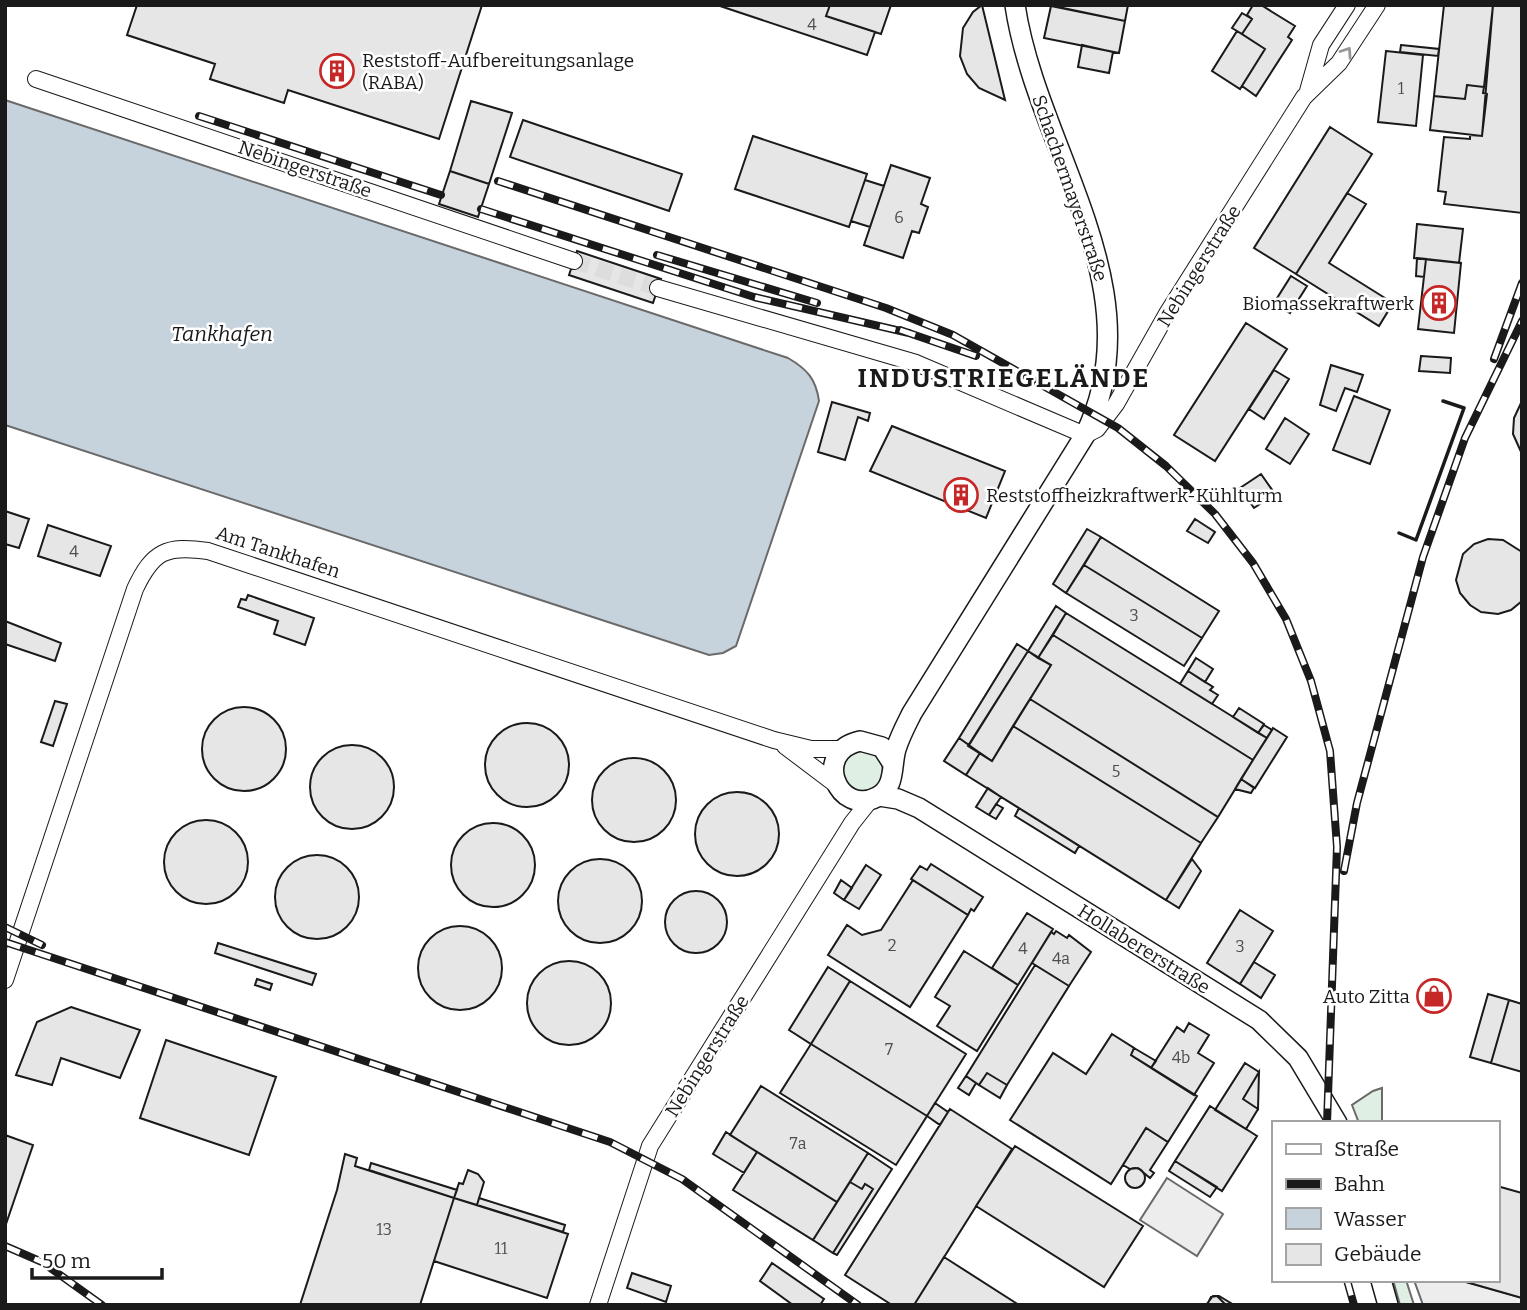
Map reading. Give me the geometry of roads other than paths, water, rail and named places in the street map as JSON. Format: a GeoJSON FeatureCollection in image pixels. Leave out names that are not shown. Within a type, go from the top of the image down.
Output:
{"type":"FeatureCollection","features":[{"type":"Feature","properties":{"kind":"street","name":"Schachermayerstraße"},"geometry":{"type":"LineString","coordinates":[[1015,5],[1030,70],[1094,246],[1104,290],[1108,346],[1094,414]]}},
{"type":"Feature","properties":{"kind":"street","name":"Nebingerstraße"},"geometry":{"type":"LineString","coordinates":[[1308,91],[1321,45],[1348,5]]}},
{"type":"Feature","properties":{"kind":"street","name":"Nebingerstraße"},"geometry":{"type":"LineString","coordinates":[[1085,435],[1100,425],[1123,393],[1168,312],[1308,91],[1339,63],[1377,5]]}},
{"type":"Feature","properties":{"kind":"street","name":"Nebingerstraße"},"geometry":{"type":"LineString","coordinates":[[36,79],[574,261]]}},
{"type":"Feature","properties":{"kind":"street"},"geometry":{"type":"LineString","coordinates":[[658,288],[916,363],[1085,435]]}},
{"type":"Feature","properties":{"kind":"street","name":"Nebingerstraße"},"geometry":{"type":"LineString","coordinates":[[598,1305],[650,1146],[852,823],[875,798],[893,770],[912,713],[1085,435],[1094,414]]}},
{"type":"Feature","properties":{"kind":"street","name":"Am Tankhafen"},"geometry":{"type":"LineString","coordinates":[[5,980],[135,589],[146,566],[164,551],[186,548],[208,551],[774,740],[811,749],[842,749]]}},
{"type":"Feature","properties":{"kind":"street","name":"Nebingerstraße"},"geometry":{"type":"LineString","coordinates":[[870,741],[912,713]]}},
{"type":"Feature","properties":{"kind":"street","name":"Am Tankhafen"},"geometry":{"type":"LineString","coordinates":[[774,740],[841,790]]}},
{"type":"Feature","properties":{"kind":"street"},"geometry":{"type":"LineString","coordinates":[[852,823],[853,810],[841,790],[834,764],[842,749],[852,742],[870,741],[883,747],[893,770]]}},
{"type":"Feature","properties":{"kind":"street","name":"Hollabererstraße"},"geometry":{"type":"LineString","coordinates":[[893,770],[900,790],[919,808]]}},
{"type":"Feature","properties":{"kind":"street"},"geometry":{"type":"LineString","coordinates":[[841,790],[857,800],[875,798]]}},
{"type":"Feature","properties":{"kind":"street","name":"Hollabererstraße"},"geometry":{"type":"LineString","coordinates":[[875,798],[898,799],[919,808],[1267,1026],[1305,1068],[1336,1121]]}},
{"type":"Feature","properties":{"kind":"street"},"geometry":{"type":"LineString","coordinates":[[1382,1282],[1388,1305]]}},
{"type":"Feature","properties":{"kind":"water","name":"Tankhafen"},"geometry":{"type":"Polygon","coordinates":[[[5,100],[788,358],[800,366],[810,375],[819,401],[736,646],[723,653],[709,655],[5,425],[5,100]]]}},
{"type":"Feature","properties":{"kind":"tunnel"},"geometry":{"type":"LineString","coordinates":[[574,261],[658,288]]}},
{"type":"Feature","properties":{"kind":"railway"},"geometry":{"type":"LineString","coordinates":[[199,116],[441,195]]}},
{"type":"Feature","properties":{"kind":"railway"},"geometry":{"type":"LineString","coordinates":[[498,181],[886,308],[953,335],[1118,428],[1166,466],[1215,514],[1253,563],[1286,619],[1311,681],[1330,751],[1337,847],[1327,1121]]}},
{"type":"Feature","properties":{"kind":"railway"},"geometry":{"type":"LineString","coordinates":[[481,209],[754,297],[909,333]]}},
{"type":"Feature","properties":{"kind":"railway"},"geometry":{"type":"LineString","coordinates":[[657,255],[817,303]]}},
{"type":"Feature","properties":{"kind":"railway"},"geometry":{"type":"LineString","coordinates":[[1494,359],[1522,283]]}},
{"type":"Feature","properties":{"kind":"railway"},"geometry":{"type":"LineString","coordinates":[[1344,871],[1357,803],[1423,557],[1465,438],[1522,321]]}},
{"type":"Feature","properties":{"kind":"railway"},"geometry":{"type":"LineString","coordinates":[[900,330],[976,356]]}},
{"type":"Feature","properties":{"kind":"railway"},"geometry":{"type":"LineString","coordinates":[[5,927],[42,945]]}},
{"type":"Feature","properties":{"kind":"railway"},"geometry":{"type":"LineString","coordinates":[[5,942],[610,1142],[682,1179],[858,1305]]}},
{"type":"Feature","properties":{"kind":"railway"},"geometry":{"type":"LineString","coordinates":[[5,1246],[42,1262],[102,1305]]}},
{"type":"Feature","properties":{"kind":"railway"},"geometry":{"type":"LineString","coordinates":[[1348,1282],[1354,1305]]}},
{"type":"Feature","properties":{"kind":"place","name":"Reststoff-Aufbereitungsanlage (RABA)"},"geometry":{"type":"Point","coordinates":[337,71]}},
{"type":"Feature","properties":{"kind":"place","name":"Biomassekraftwerk"},"geometry":{"type":"Point","coordinates":[1439,303]}},
{"type":"Feature","properties":{"kind":"place","name":"Reststoffheizkraftwerk-Kühlturm"},"geometry":{"type":"Point","coordinates":[961,495]}},
{"type":"Feature","properties":{"kind":"place","name":"Auto Zitta"},"geometry":{"type":"Point","coordinates":[1434,996]}},
{"type":"Feature","properties":{"kind":"district","name":"INDUSTRIEGELÄNDE"},"geometry":{"type":"Point","coordinates":[1004,378]}}]}
